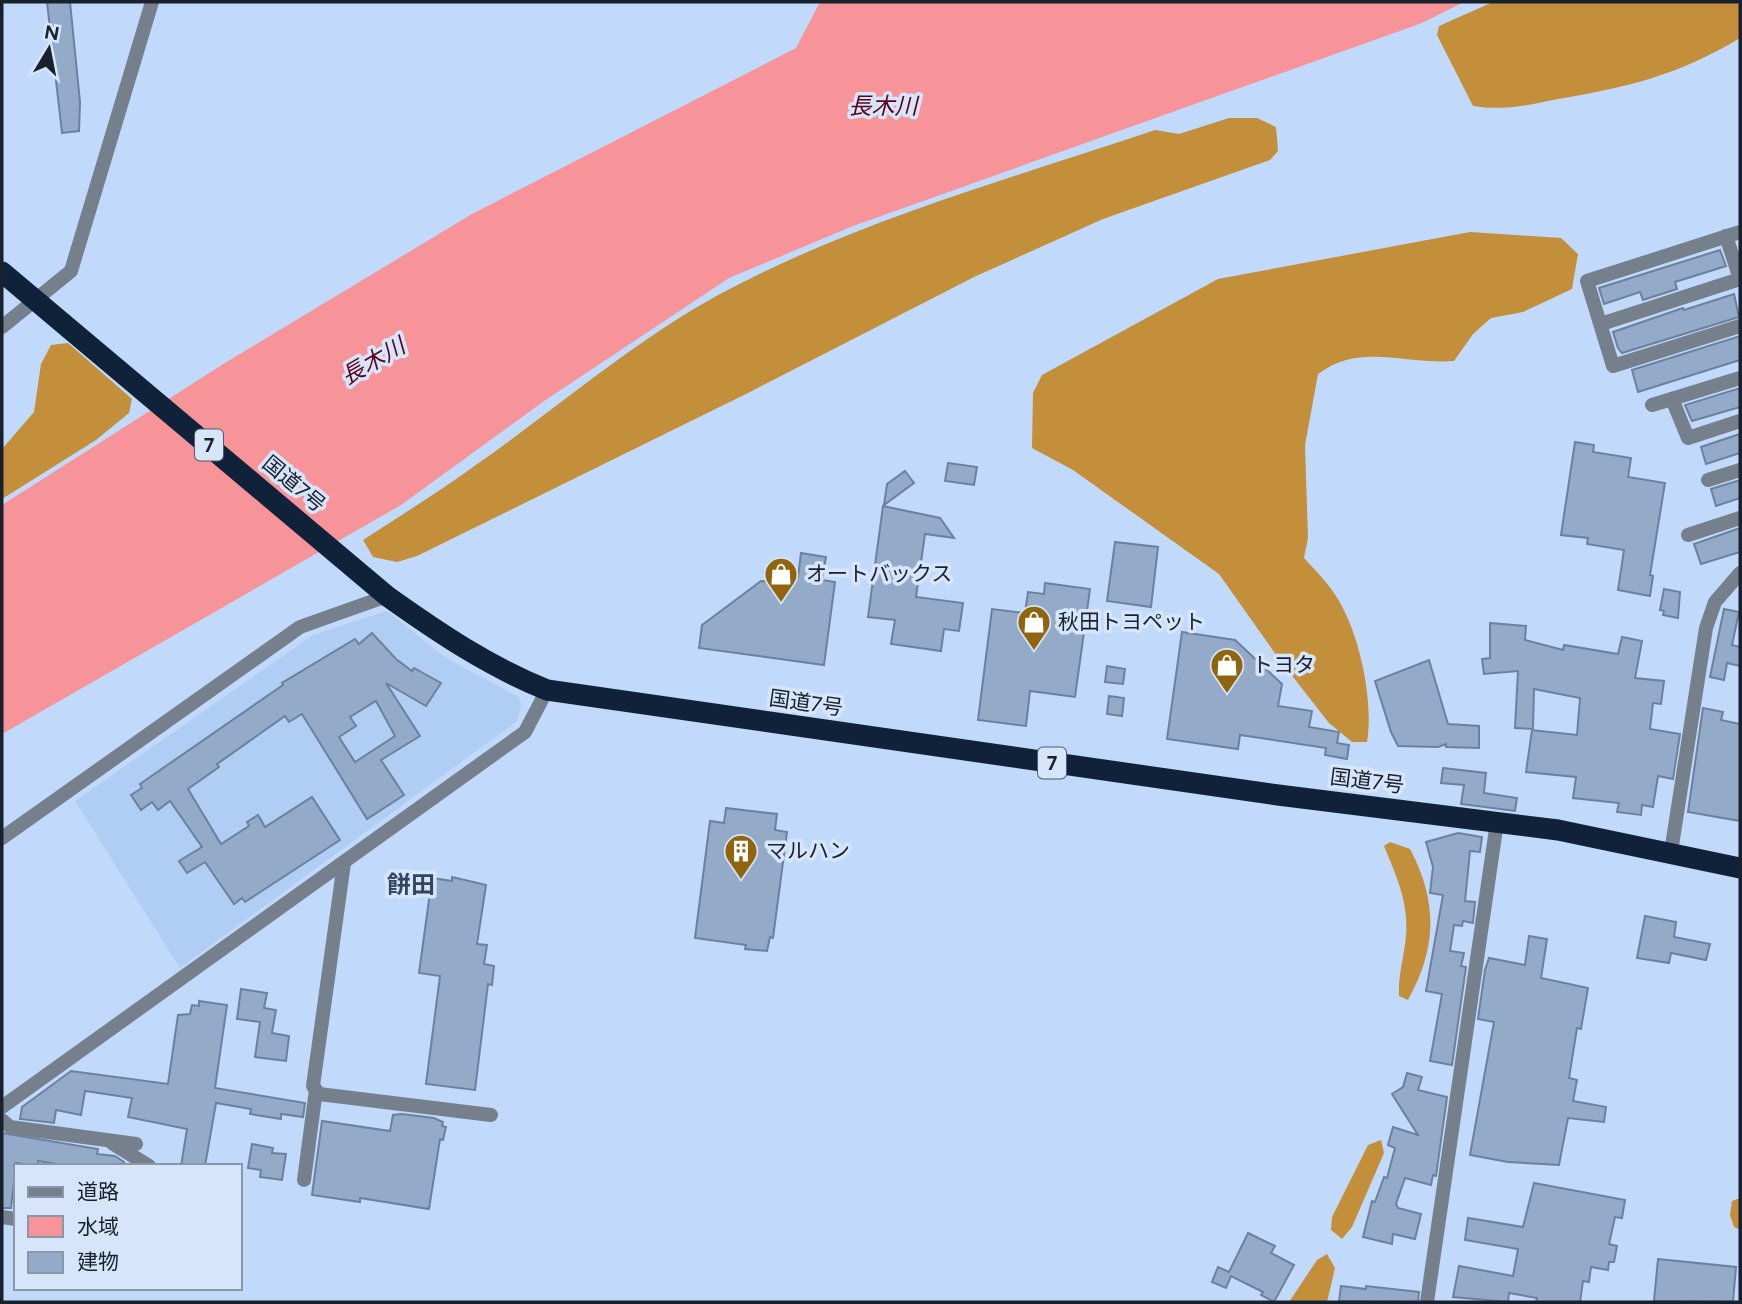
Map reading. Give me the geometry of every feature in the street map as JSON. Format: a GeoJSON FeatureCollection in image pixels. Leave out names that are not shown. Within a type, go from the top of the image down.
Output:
{"type":"FeatureCollection","features":[{"type":"Feature","properties":{"kind":"highway","name":"国道7号"},"geometry":{"type":"LineString","coordinates":[[2,272],[380,589],[447,639],[501,671],[547,690],[1278,795],[1497,822],[1671,852],[1740,868]]}},
{"type":"Feature","properties":{"kind":"street"},"geometry":{"type":"LineString","coordinates":[[2,327],[41,304],[71,271],[152,2]]}},
{"type":"Feature","properties":{"kind":"street"},"geometry":{"type":"LineString","coordinates":[[1601,324],[1740,279],[1733,234],[1587,281],[1614,366],[1740,326]]}},
{"type":"Feature","properties":{"kind":"street"},"geometry":{"type":"LineString","coordinates":[[1653,405],[1740,378]]}},
{"type":"Feature","properties":{"kind":"street"},"geometry":{"type":"LineString","coordinates":[[1672,399],[1688,438],[1740,421]]}},
{"type":"Feature","properties":{"kind":"street"},"geometry":{"type":"LineString","coordinates":[[1707,480],[1740,470]]}},
{"type":"Feature","properties":{"kind":"street"},"geometry":{"type":"LineString","coordinates":[[1688,535],[1740,518]]}},
{"type":"Feature","properties":{"kind":"street"},"geometry":{"type":"LineString","coordinates":[[1671,852],[1706,628],[1715,602],[1740,573]]}},
{"type":"Feature","properties":{"kind":"street"},"geometry":{"type":"LineString","coordinates":[[2,838],[300,627],[380,589]]}},
{"type":"Feature","properties":{"kind":"street"},"geometry":{"type":"LineString","coordinates":[[2,1107],[524,732],[547,690]]}},
{"type":"Feature","properties":{"kind":"street"},"geometry":{"type":"LineString","coordinates":[[1427,1302],[1497,822]]}},
{"type":"Feature","properties":{"kind":"street"},"geometry":{"type":"LineString","coordinates":[[344,863],[313,1086],[319,1094],[491,1115]]}},
{"type":"Feature","properties":{"kind":"street"},"geometry":{"type":"LineString","coordinates":[[304,1180],[316,1090]]}},
{"type":"Feature","properties":{"kind":"street"},"geometry":{"type":"LineString","coordinates":[[2,1120],[10,1127],[136,1144]]}},
{"type":"Feature","properties":{"kind":"street"},"geometry":{"type":"LineString","coordinates":[[108,1140],[146,1164]]}},
{"type":"Feature","properties":{"kind":"shaded area"},"geometry":{"type":"Polygon","coordinates":[[[1493,2],[1740,2],[1740,38],[1674,70],[1630,84],[1516,107],[1473,106],[1437,35],[1439,26],[1493,2]]]}},
{"type":"Feature","properties":{"kind":"shaded area"},"geometry":{"type":"Polygon","coordinates":[[[1229,118],[1257,118],[1276,127],[1278,151],[1270,160],[1103,219],[974,277],[748,393],[417,556],[397,562],[373,557],[363,540],[459,477],[656,333],[720,294],[772,268],[879,223],[990,184],[1155,130],[1179,134],[1229,118]]]}},
{"type":"Feature","properties":{"kind":"shaded area"},"geometry":{"type":"Polygon","coordinates":[[[1470,232],[1561,238],[1578,254],[1572,289],[1523,312],[1491,318],[1473,334],[1454,361],[1367,357],[1334,364],[1318,374],[1305,445],[1308,538],[1304,558],[1336,596],[1352,628],[1363,666],[1369,725],[1367,742],[1352,742],[1329,723],[1279,659],[1219,574],[1073,470],[1032,448],[1033,393],[1042,375],[1218,279],[1470,232]]]}},
{"type":"Feature","properties":{"kind":"shaded area"},"geometry":{"type":"Polygon","coordinates":[[[68,343],[132,399],[129,413],[96,440],[2,499],[2,449],[34,412],[41,364],[51,345],[68,343]]]}},
{"type":"Feature","properties":{"kind":"shaded area"},"geometry":{"type":"Polygon","coordinates":[[[387,611],[446,658],[519,697],[521,706],[517,721],[180,968],[75,801],[313,635],[387,611]]]}},
{"type":"Feature","properties":{"kind":"shaded area"},"geometry":{"type":"Polygon","coordinates":[[[1390,842],[1410,849],[1426,888],[1429,906],[1429,943],[1418,981],[1408,1000],[1399,996],[1406,912],[1401,890],[1384,846],[1390,842]]]}},
{"type":"Feature","properties":{"kind":"shaded area"},"geometry":{"type":"Polygon","coordinates":[[[1381,1140],[1384,1153],[1352,1227],[1342,1239],[1331,1230],[1332,1217],[1368,1145],[1381,1140]]]}},
{"type":"Feature","properties":{"kind":"shaded area"},"geometry":{"type":"Polygon","coordinates":[[[1740,1198],[1740,1230],[1734,1227],[1730,1215],[1732,1201],[1740,1198]]]}},
{"type":"Feature","properties":{"kind":"shaded area"},"geometry":{"type":"Polygon","coordinates":[[[1327,1254],[1335,1268],[1327,1302],[1289,1302],[1317,1260],[1327,1254]]]}},
{"type":"Feature","properties":{"kind":"water","name":"長木川"},"geometry":{"type":"Polygon","coordinates":[[[820,2],[1464,2],[1422,23],[853,226],[729,278],[547,399],[401,505],[2,734],[2,505],[225,363],[472,214],[796,48],[820,2]]]}},
{"type":"Feature","properties":{"kind":"building"},"geometry":{"type":"Polygon","coordinates":[[[47,2],[70,2],[80,102],[79,131],[62,133],[47,2]]]}},
{"type":"Feature","properties":{"kind":"building"},"geometry":{"type":"Polygon","coordinates":[[[1720,250],[1726,266],[1675,282],[1677,289],[1643,300],[1640,292],[1604,304],[1599,288],[1720,250]]]}},
{"type":"Feature","properties":{"kind":"building"},"geometry":{"type":"Polygon","coordinates":[[[1734,294],[1739,317],[1622,353],[1618,348],[1613,332],[1734,294]]]}},
{"type":"Feature","properties":{"kind":"building"},"geometry":{"type":"Polygon","coordinates":[[[1740,336],[1740,360],[1638,392],[1632,370],[1740,336]]]}},
{"type":"Feature","properties":{"kind":"building"},"geometry":{"type":"Polygon","coordinates":[[[1740,388],[1740,407],[1692,421],[1685,405],[1740,388]]]}},
{"type":"Feature","properties":{"kind":"building"},"geometry":{"type":"Polygon","coordinates":[[[1740,434],[1740,453],[1706,464],[1701,447],[1740,434]]]}},
{"type":"Feature","properties":{"kind":"building"},"geometry":{"type":"Polygon","coordinates":[[[1575,442],[1594,445],[1593,452],[1631,458],[1628,477],[1665,483],[1650,575],[1653,576],[1650,596],[1618,590],[1624,550],[1587,544],[1588,538],[1561,535],[1575,442]]]}},
{"type":"Feature","properties":{"kind":"building"},"geometry":{"type":"Polygon","coordinates":[[[948,463],[977,467],[974,485],[945,481],[948,463]]]}},
{"type":"Feature","properties":{"kind":"building"},"geometry":{"type":"Polygon","coordinates":[[[905,471],[914,483],[884,505],[887,484],[905,471]]]}},
{"type":"Feature","properties":{"kind":"building"},"geometry":{"type":"Polygon","coordinates":[[[1740,480],[1740,498],[1716,506],[1711,489],[1740,480]]]}},
{"type":"Feature","properties":{"kind":"building"},"geometry":{"type":"Polygon","coordinates":[[[883,506],[940,518],[954,538],[925,534],[916,597],[963,603],[959,631],[944,629],[941,651],[891,644],[895,620],[868,617],[883,506]]]}},
{"type":"Feature","properties":{"kind":"building"},"geometry":{"type":"Polygon","coordinates":[[[1740,528],[1740,552],[1701,564],[1694,544],[1740,528]]]}},
{"type":"Feature","properties":{"kind":"building"},"geometry":{"type":"Polygon","coordinates":[[[1115,542],[1158,547],[1151,607],[1107,601],[1115,542]]]}},
{"type":"Feature","properties":{"kind":"building","name":"オートバックス"},"geometry":{"type":"Polygon","coordinates":[[[801,553],[826,557],[822,580],[835,582],[824,665],[699,648],[702,625],[761,581],[772,582],[774,573],[798,577],[801,553]]]}},
{"type":"Feature","properties":{"kind":"building","name":"秋田トヨペット"},"geometry":{"type":"Polygon","coordinates":[[[1045,583],[1090,589],[1075,697],[1030,691],[1026,726],[978,720],[992,609],[1025,613],[1028,592],[1044,594],[1045,583]]]}},
{"type":"Feature","properties":{"kind":"building"},"geometry":{"type":"Polygon","coordinates":[[[1664,589],[1680,592],[1678,618],[1663,615],[1664,611],[1660,610],[1664,589]]]}},
{"type":"Feature","properties":{"kind":"building"},"geometry":{"type":"Polygon","coordinates":[[[1724,609],[1739,612],[1732,645],[1740,647],[1740,666],[1727,663],[1724,680],[1710,677],[1724,609]]]}},
{"type":"Feature","properties":{"kind":"building"},"geometry":{"type":"Polygon","coordinates":[[[1490,623],[1526,626],[1525,640],[1563,650],[1564,645],[1618,654],[1622,637],[1642,641],[1635,678],[1664,681],[1661,704],[1653,703],[1650,729],[1680,734],[1673,779],[1658,776],[1653,807],[1642,805],[1641,815],[1617,812],[1619,803],[1573,798],[1576,777],[1526,772],[1532,730],[1577,735],[1580,698],[1534,689],[1533,729],[1515,728],[1518,671],[1484,674],[1482,659],[1490,658],[1490,623]]]}},
{"type":"Feature","properties":{"kind":"building","name":"トヨタ"},"geometry":{"type":"Polygon","coordinates":[[[1182,632],[1235,640],[1282,684],[1278,706],[1312,711],[1309,727],[1339,732],[1337,743],[1349,745],[1347,759],[1325,755],[1326,748],[1240,735],[1238,749],[1167,739],[1182,632]]]}},
{"type":"Feature","properties":{"kind":"building"},"geometry":{"type":"Polygon","coordinates":[[[372,633],[396,659],[412,671],[414,668],[441,683],[426,706],[386,683],[420,736],[381,760],[404,795],[367,819],[302,714],[289,722],[285,716],[217,764],[219,767],[188,789],[221,844],[249,826],[247,822],[258,815],[265,827],[312,797],[340,840],[245,902],[242,898],[234,904],[205,862],[187,873],[179,861],[202,847],[170,801],[158,810],[152,802],[141,810],[131,795],[142,788],[140,784],[283,685],[282,683],[355,639],[359,644],[372,633]],[[376,701],[350,717],[356,726],[339,737],[355,762],[395,736],[376,701]]]}},
{"type":"Feature","properties":{"kind":"building"},"geometry":{"type":"Polygon","coordinates":[[[1429,660],[1448,724],[1479,726],[1479,748],[1446,747],[1446,744],[1438,747],[1398,746],[1375,681],[1429,660]]]}},
{"type":"Feature","properties":{"kind":"building"},"geometry":{"type":"Polygon","coordinates":[[[1107,666],[1125,669],[1123,684],[1105,682],[1107,666]]]}},
{"type":"Feature","properties":{"kind":"building"},"geometry":{"type":"Polygon","coordinates":[[[1109,696],[1124,698],[1122,716],[1107,714],[1109,696]]]}},
{"type":"Feature","properties":{"kind":"building"},"geometry":{"type":"Polygon","coordinates":[[[1703,708],[1723,712],[1721,720],[1740,724],[1740,821],[1688,812],[1703,708]]]}},
{"type":"Feature","properties":{"kind":"building"},"geometry":{"type":"Polygon","coordinates":[[[1443,768],[1486,773],[1484,793],[1517,798],[1515,811],[1461,804],[1464,785],[1441,783],[1443,768]]]}},
{"type":"Feature","properties":{"kind":"building","name":"マルハン"},"geometry":{"type":"Polygon","coordinates":[[[726,808],[777,814],[775,830],[787,832],[773,938],[770,937],[767,951],[745,949],[746,945],[695,938],[710,821],[724,823],[726,808]]]}},
{"type":"Feature","properties":{"kind":"building"},"geometry":{"type":"Polygon","coordinates":[[[1458,833],[1482,837],[1480,852],[1470,851],[1465,901],[1475,902],[1473,923],[1463,921],[1462,926],[1454,925],[1450,951],[1464,953],[1461,966],[1466,967],[1452,1065],[1430,1061],[1442,994],[1426,991],[1443,895],[1430,893],[1433,867],[1426,842],[1458,833]]]}},
{"type":"Feature","properties":{"kind":"building"},"geometry":{"type":"Polygon","coordinates":[[[452,877],[486,885],[477,944],[487,945],[484,964],[494,966],[492,985],[488,984],[475,1090],[426,1084],[440,976],[419,973],[432,878],[452,881],[452,877]]]}},
{"type":"Feature","properties":{"kind":"building"},"geometry":{"type":"Polygon","coordinates":[[[1645,916],[1676,922],[1674,937],[1710,944],[1706,960],[1671,953],[1669,963],[1637,958],[1645,916]]]}},
{"type":"Feature","properties":{"kind":"building"},"geometry":{"type":"Polygon","coordinates":[[[1529,936],[1547,939],[1541,978],[1588,988],[1581,1029],[1577,1028],[1569,1078],[1577,1080],[1573,1101],[1606,1107],[1604,1122],[1568,1118],[1559,1165],[1508,1162],[1470,1155],[1494,1022],[1478,1019],[1485,970],[1489,958],[1525,965],[1529,936]]]}},
{"type":"Feature","properties":{"kind":"building"},"geometry":{"type":"Polygon","coordinates":[[[241,989],[267,993],[264,1008],[276,1010],[272,1033],[289,1036],[286,1061],[255,1057],[260,1022],[237,1019],[241,989]]]}},
{"type":"Feature","properties":{"kind":"building"},"geometry":{"type":"Polygon","coordinates":[[[199,1001],[227,1005],[215,1088],[305,1103],[303,1117],[281,1114],[281,1119],[250,1114],[251,1109],[216,1103],[205,1164],[181,1164],[187,1129],[128,1117],[132,1098],[85,1091],[81,1115],[56,1110],[54,1123],[20,1119],[22,1107],[71,1071],[168,1084],[178,1015],[190,1014],[192,1005],[199,1006],[199,1001]]]}},
{"type":"Feature","properties":{"kind":"building"},"geometry":{"type":"Polygon","coordinates":[[[1407,1073],[1422,1077],[1418,1090],[1447,1097],[1436,1176],[1433,1175],[1431,1185],[1405,1178],[1396,1204],[1398,1208],[1421,1214],[1415,1239],[1393,1234],[1392,1244],[1363,1237],[1372,1201],[1375,1202],[1384,1177],[1387,1178],[1395,1148],[1388,1145],[1393,1127],[1418,1135],[1392,1094],[1403,1087],[1407,1073]]]}},
{"type":"Feature","properties":{"kind":"building"},"geometry":{"type":"Polygon","coordinates":[[[393,1115],[434,1118],[443,1122],[442,1126],[446,1127],[443,1140],[440,1139],[429,1209],[360,1198],[360,1202],[312,1195],[322,1121],[390,1131],[393,1115]]]}},
{"type":"Feature","properties":{"kind":"building"},"geometry":{"type":"Polygon","coordinates":[[[2,1133],[98,1149],[97,1154],[115,1156],[124,1162],[16,1163],[11,1208],[2,1208],[2,1133]]]}},
{"type":"Feature","properties":{"kind":"building"},"geometry":{"type":"Polygon","coordinates":[[[252,1144],[273,1148],[272,1153],[286,1154],[282,1180],[260,1177],[261,1170],[248,1168],[252,1144]]]}},
{"type":"Feature","properties":{"kind":"building"},"geometry":{"type":"Polygon","coordinates":[[[1534,1183],[1625,1200],[1622,1218],[1615,1217],[1609,1244],[1617,1246],[1614,1262],[1609,1262],[1608,1270],[1591,1267],[1589,1282],[1583,1281],[1580,1302],[1536,1302],[1537,1298],[1509,1293],[1508,1302],[1453,1297],[1459,1266],[1513,1276],[1518,1249],[1465,1240],[1468,1218],[1523,1227],[1534,1183]]]}},
{"type":"Feature","properties":{"kind":"building"},"geometry":{"type":"Polygon","coordinates":[[[1248,1233],[1275,1246],[1271,1253],[1294,1265],[1274,1302],[1261,1295],[1263,1292],[1231,1276],[1226,1288],[1212,1282],[1218,1267],[1229,1272],[1248,1233]]]}},
{"type":"Feature","properties":{"kind":"building"},"geometry":{"type":"Polygon","coordinates":[[[1658,1259],[1736,1267],[1733,1302],[1654,1301],[1658,1259]]]}},
{"type":"Feature","properties":{"kind":"building"},"geometry":{"type":"Polygon","coordinates":[[[1341,1286],[1419,1292],[1418,1302],[1339,1301],[1341,1286]]]}},
{"type":"Feature","properties":{"kind":"place","name":"オートバックス"},"geometry":{"type":"Point","coordinates":[781,604]}},
{"type":"Feature","properties":{"kind":"place","name":"秋田トヨペット"},"geometry":{"type":"Point","coordinates":[1034,652]}},
{"type":"Feature","properties":{"kind":"place","name":"トヨタ"},"geometry":{"type":"Point","coordinates":[1227,695]}},
{"type":"Feature","properties":{"kind":"place","name":"マルハン"},"geometry":{"type":"Point","coordinates":[741,881]}},
{"type":"Feature","properties":{"kind":"district","name":"餅田"},"geometry":{"type":"Point","coordinates":[411,885]}}]}
